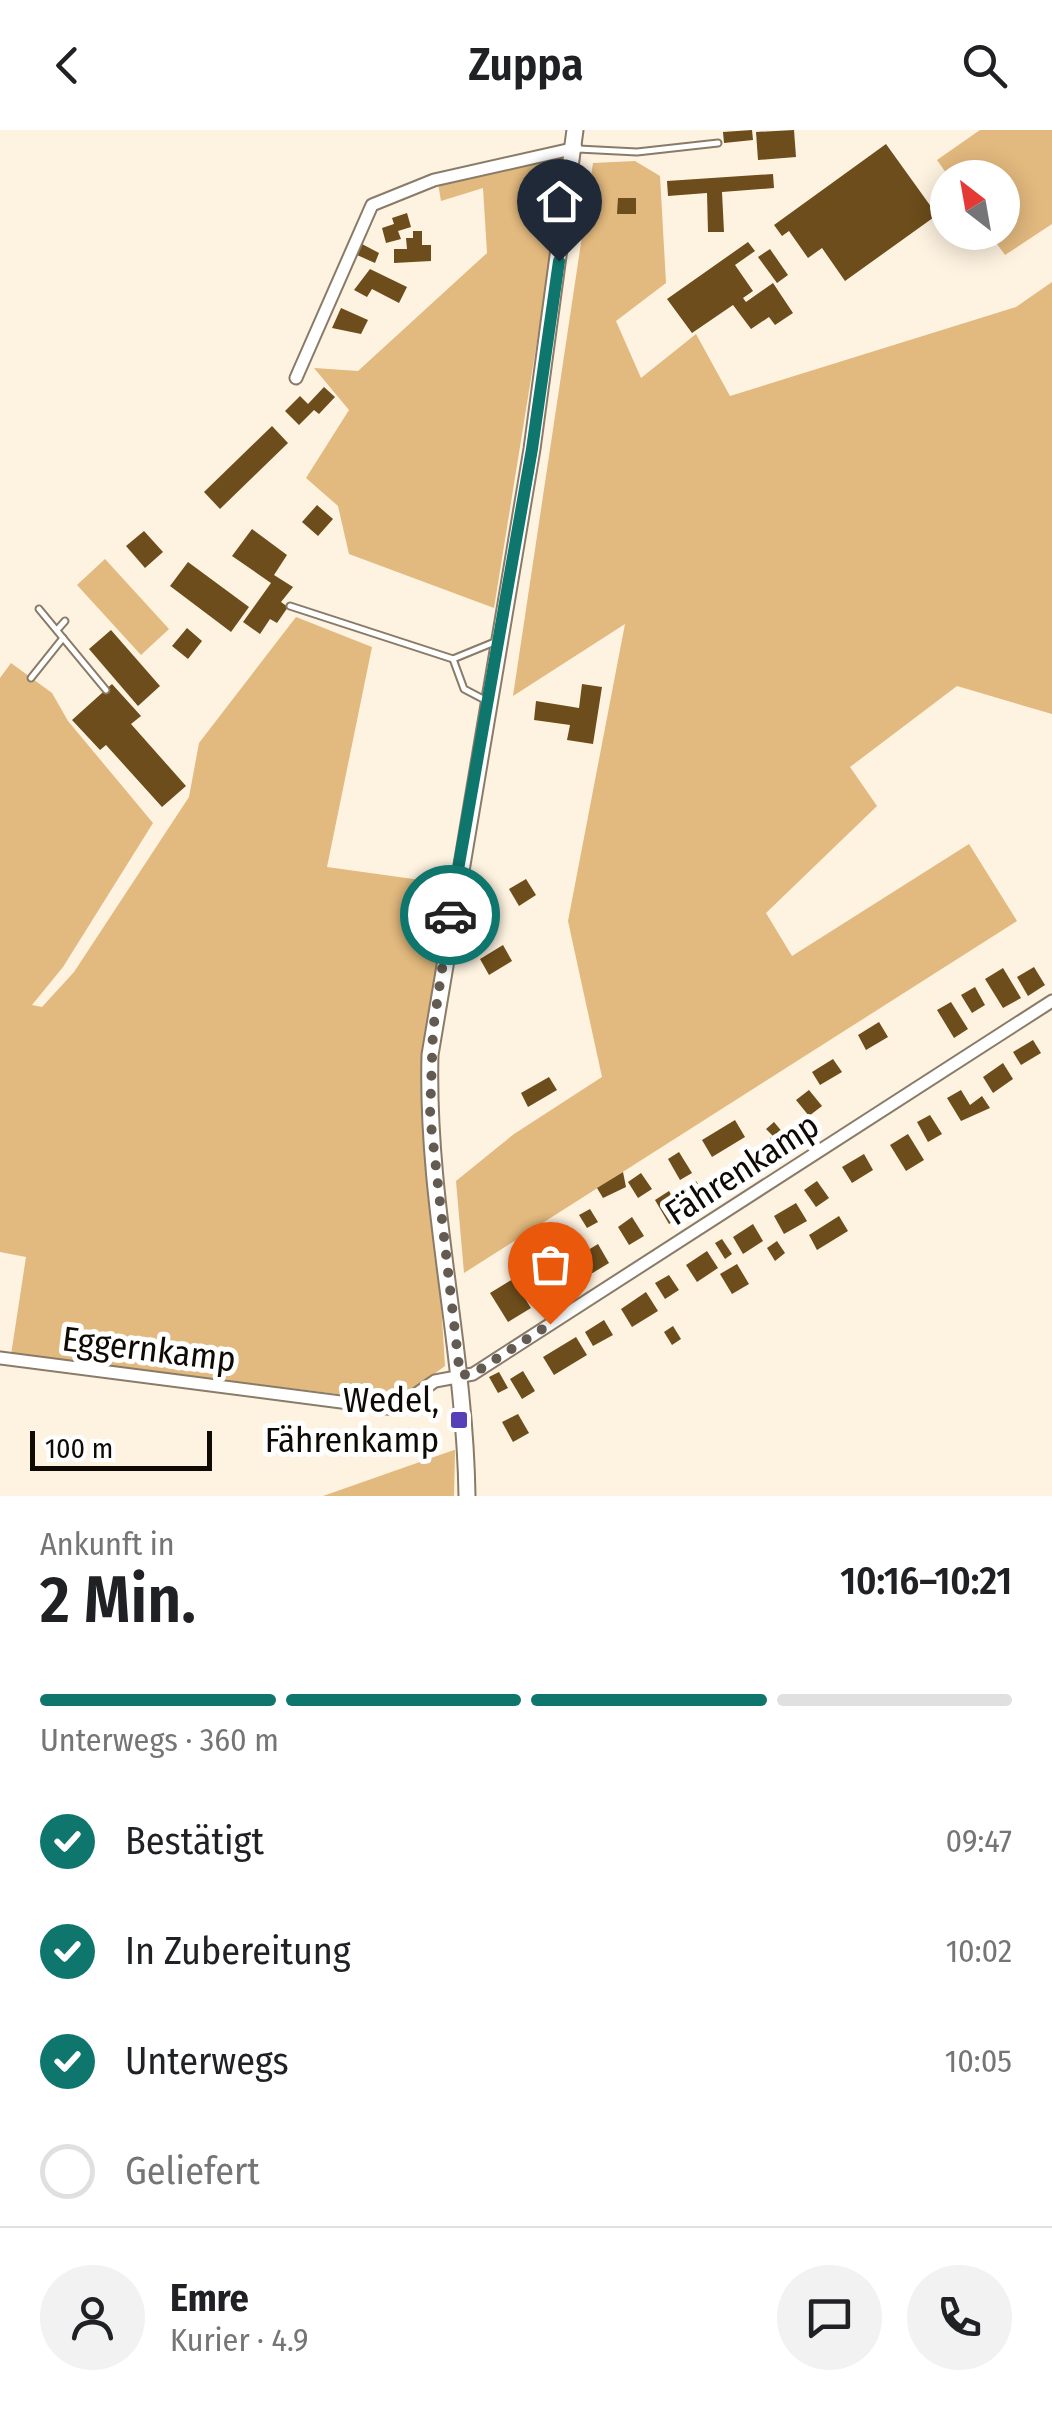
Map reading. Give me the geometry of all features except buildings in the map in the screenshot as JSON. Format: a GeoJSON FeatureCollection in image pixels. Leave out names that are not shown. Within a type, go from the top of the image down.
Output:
{"type":"FeatureCollection","features":[{"type":"Feature","properties":{"kind":"main road"},"geometry":{"type":"LineString","coordinates":[[467,1496],[460,1375],[432,1151],[430,1054],[499,640],[576,148],[575,130]]}},
{"type":"Feature","properties":{"kind":"street"},"geometry":{"type":"LineString","coordinates":[[296,378],[372,205],[434,180],[576,148]]}},
{"type":"Feature","properties":{"kind":"street","name":"Fährenkamp"},"geometry":{"type":"LineString","coordinates":[[460,1375],[477,1372],[1052,1001]]}},
{"type":"Feature","properties":{"kind":"street","name":"Eggernkamp"},"geometry":{"type":"LineString","coordinates":[[0,1358],[395,1408],[435,1381],[460,1375]]}},
{"type":"Feature","properties":{"kind":"lane"},"geometry":{"type":"LineString","coordinates":[[576,148],[637,152],[718,144]]}},
{"type":"Feature","properties":{"kind":"lane"},"geometry":{"type":"LineString","coordinates":[[290,606],[453,659],[499,640]]}},
{"type":"Feature","properties":{"kind":"lane"},"geometry":{"type":"LineString","coordinates":[[40,609],[106,690]]}},
{"type":"Feature","properties":{"kind":"lane"},"geometry":{"type":"LineString","coordinates":[[57,630],[65,621]]}},
{"type":"Feature","properties":{"kind":"lane"},"geometry":{"type":"LineString","coordinates":[[32,678],[63,638]]}},
{"type":"Feature","properties":{"kind":"lane"},"geometry":{"type":"LineString","coordinates":[[453,659],[464,690],[487,702]]}},
{"type":"Feature","properties":{"kind":"shaded area"},"geometry":{"type":"Polygon","coordinates":[[[980,130],[1052,130],[1052,224],[1020,245],[1020,160],[937,160],[980,130]]]}},
{"type":"Feature","properties":{"kind":"shaded area"},"geometry":{"type":"Polygon","coordinates":[[[568,149],[494,608],[349,554],[338,506],[306,478],[349,410],[314,368],[358,371],[487,253],[483,188],[441,201],[438,183],[568,149]]]}},
{"type":"Feature","properties":{"kind":"shaded area"},"geometry":{"type":"Polygon","coordinates":[[[635,161],[660,176],[666,283],[616,321],[641,378],[696,334],[730,396],[1016,307],[1052,282],[1052,714],[957,686],[850,767],[877,806],[766,913],[792,956],[969,844],[1017,921],[464,1273],[456,1181],[514,1134],[602,1077],[568,921],[625,624],[513,696],[593,163],[635,161]]]}},
{"type":"Feature","properties":{"kind":"shaded area"},"geometry":{"type":"Polygon","coordinates":[[[105,559],[169,629],[141,655],[77,585],[105,559]]]}},
{"type":"Feature","properties":{"kind":"shaded area"},"geometry":{"type":"Polygon","coordinates":[[[296,617],[372,647],[327,867],[449,884],[430,1128],[445,1366],[397,1401],[11,1355],[26,1257],[0,1252],[0,678],[11,663],[52,693],[68,721],[153,823],[63,967],[32,1005],[42,1007],[74,972],[189,797],[199,743],[296,617]]]}},
{"type":"Feature","properties":{"kind":"shaded area"},"geometry":{"type":"Polygon","coordinates":[[[454,1450],[454,1496],[323,1496],[454,1450]]]}},
{"type":"Feature","properties":{"kind":"way so far"},"geometry":{"type":"LineString","coordinates":[[450,915],[430,1054],[430,1116],[460,1375],[473,1374],[550,1324]]}},
{"type":"Feature","properties":{"kind":"place","name":"Wedel, Fährenkamp"},"geometry":{"type":"Point","coordinates":[459,1420]}},
{"type":"Feature","properties":{"kind":"route"},"geometry":{"type":"LineString","coordinates":[[450,915],[532,449],[559,261]]}}]}
